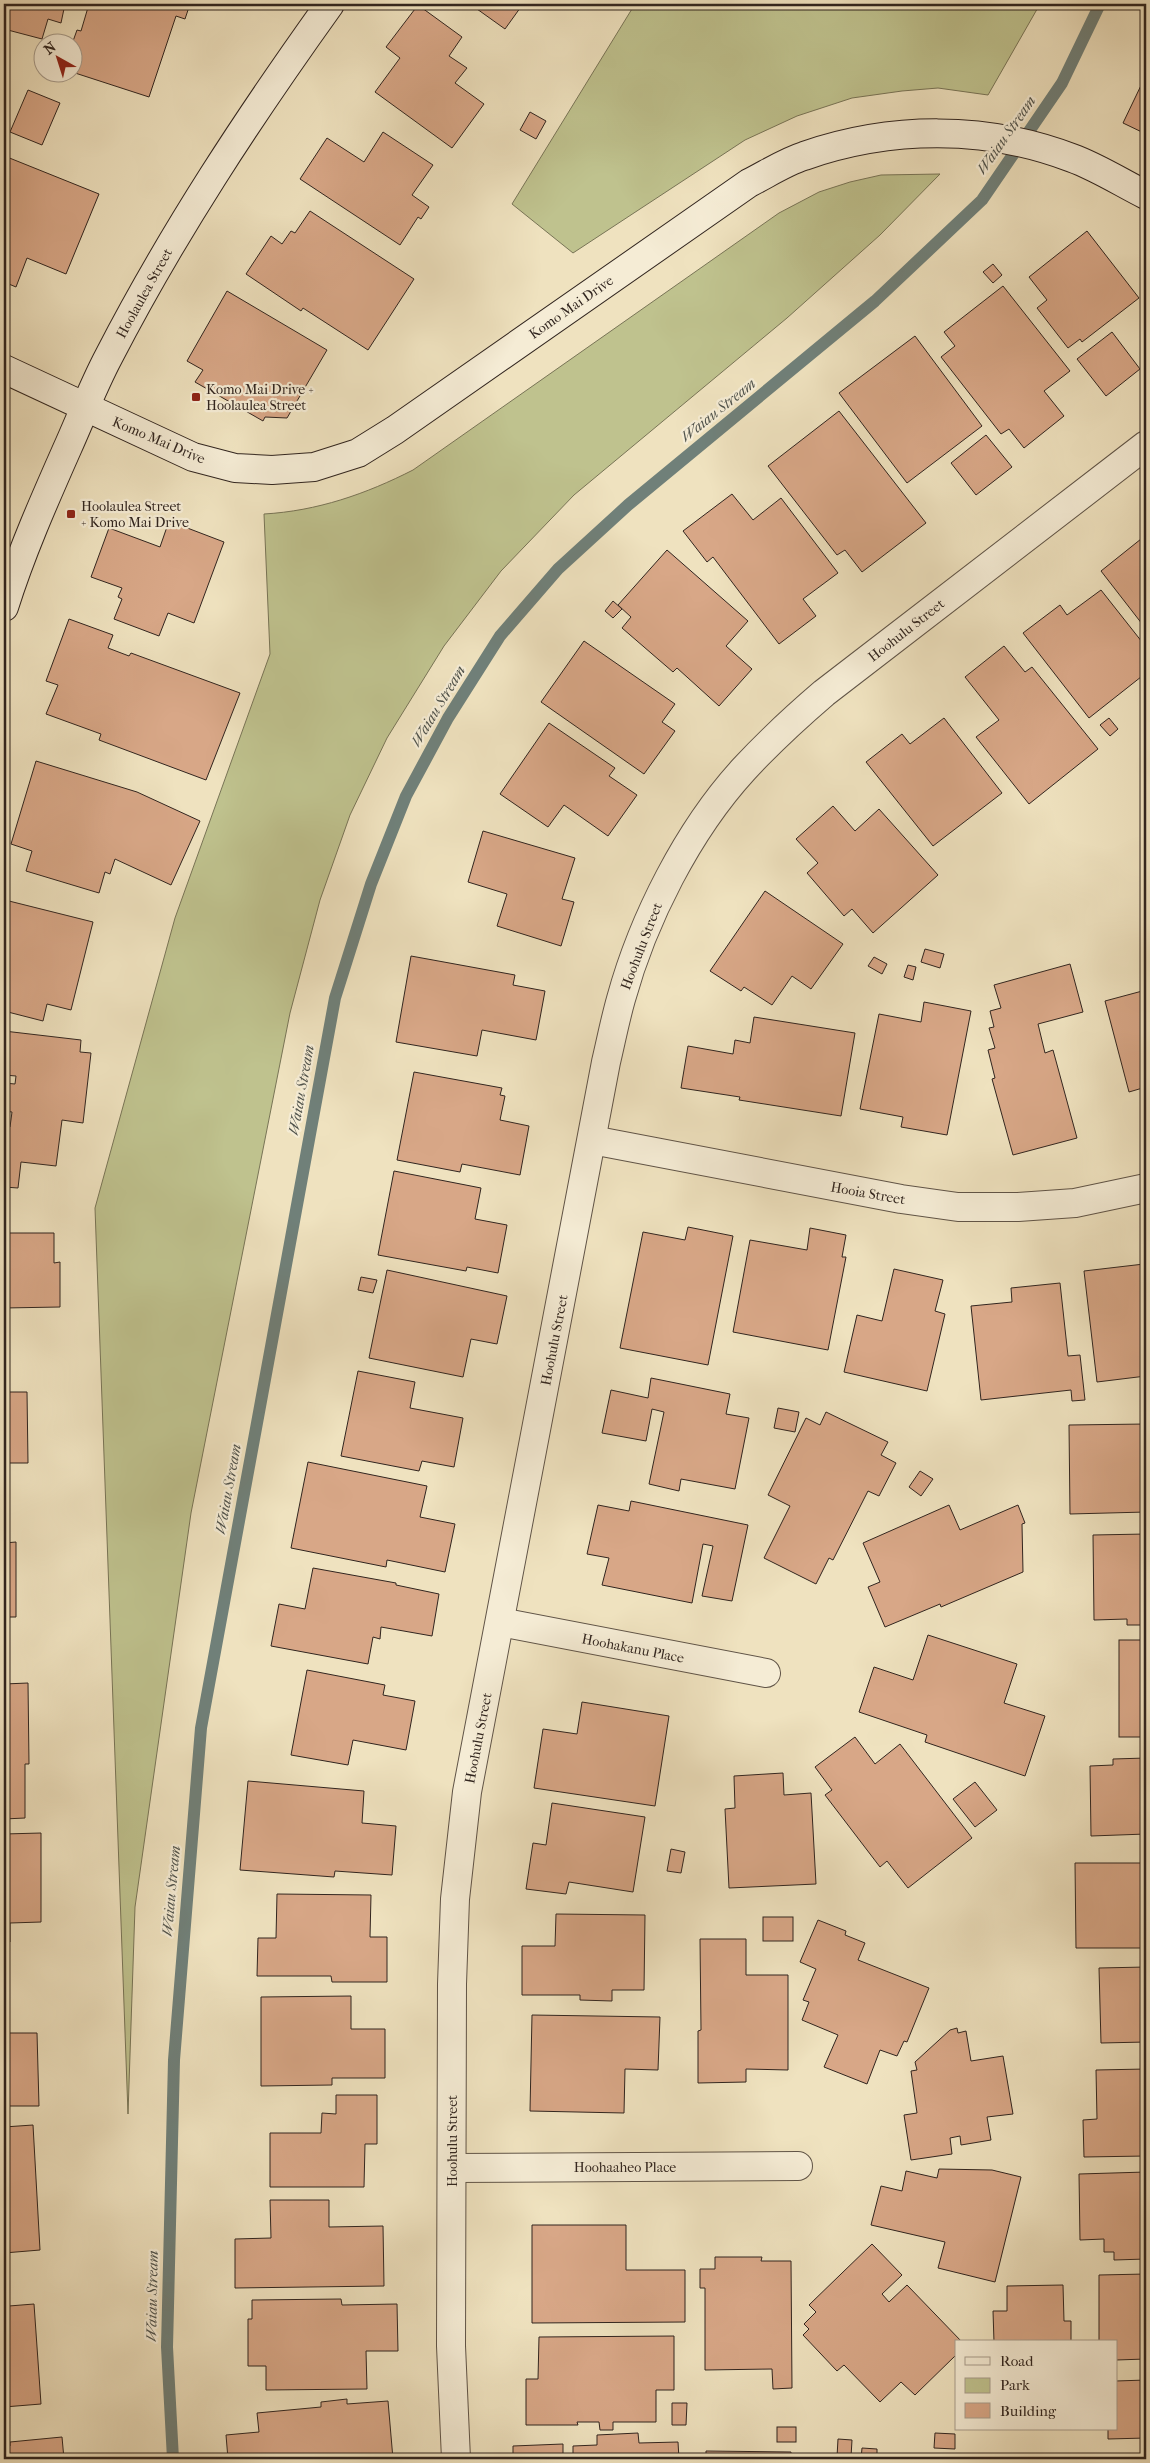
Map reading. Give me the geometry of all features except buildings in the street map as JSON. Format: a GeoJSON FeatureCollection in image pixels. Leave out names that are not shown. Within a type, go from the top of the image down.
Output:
{"type":"FeatureCollection","features":[{"type":"Feature","properties":{"kind":"street","name":"Hoolaulea Street"},"geometry":{"type":"LineString","coordinates":[[4,607],[14,576],[53,479],[108,358],[167,250],[224,158],[330,4]]}},
{"type":"Feature","properties":{"kind":"street","name":"Komo Mai Drive"},"geometry":{"type":"LineString","coordinates":[[4,368],[193,457],[235,468],[272,470],[314,467],[358,453],[395,430],[749,183],[802,156],[856,141],[909,133],[990,136],[1029,144],[1072,158],[1146,195]]}},
{"type":"Feature","properties":{"kind":"street","name":"Hoohulu Street"},"geometry":{"type":"LineString","coordinates":[[456,2459],[451,2346],[454,1899],[467,1792],[592,1140],[615,1026],[636,952],[657,901],[713,808],[737,778],[780,731],[824,693],[1146,445]]}},
{"type":"Feature","properties":{"kind":"street","name":"Hooia Street"},"geometry":{"type":"LineString","coordinates":[[592,1140],[901,1199],[958,1207],[1018,1207],[1075,1203],[1146,1188]]}},
{"type":"Feature","properties":{"kind":"street","name":"Hoohakanu Place"},"geometry":{"type":"LineString","coordinates":[[500,1622],[766,1674]]}},
{"type":"Feature","properties":{"kind":"street","name":"Hoohaaheo Place"},"geometry":{"type":"LineString","coordinates":[[452,2168],[798,2166]]}},
{"type":"Feature","properties":{"kind":"green space"},"geometry":{"type":"Polygon","coordinates":[[[635,4],[1040,4],[988,95],[938,88],[902,91],[852,98],[797,116],[745,140],[573,253],[512,204],[635,4]]]}},
{"type":"Feature","properties":{"kind":"green space"},"geometry":{"type":"Polygon","coordinates":[[[940,174],[880,235],[787,318],[574,495],[501,571],[444,646],[387,738],[350,815],[320,900],[290,1013],[191,1513],[135,1907],[128,2114],[95,1208],[175,918],[270,654],[264,514],[303,509],[341,500],[377,487],[413,470],[779,213],[819,192],[881,175],[940,174]]]}},
{"type":"Feature","properties":{"kind":"waterway","name":"Waiau Stream"},"geometry":{"type":"LineString","coordinates":[[173,2459],[167,2347],[174,2060],[201,1728],[335,998],[371,884],[406,796],[448,718],[500,636],[558,569],[628,505],[875,301],[982,200],[1062,83],[1100,4]]}},
{"type":"Feature","properties":{"kind":"place","name":"Komo Mai Drive + Hoolaulea Street"},"geometry":{"type":"Point","coordinates":[196,397]}},
{"type":"Feature","properties":{"kind":"place","name":"Hoolaulea Street + Komo Mai Drive"},"geometry":{"type":"Point","coordinates":[71,514]}}]}
